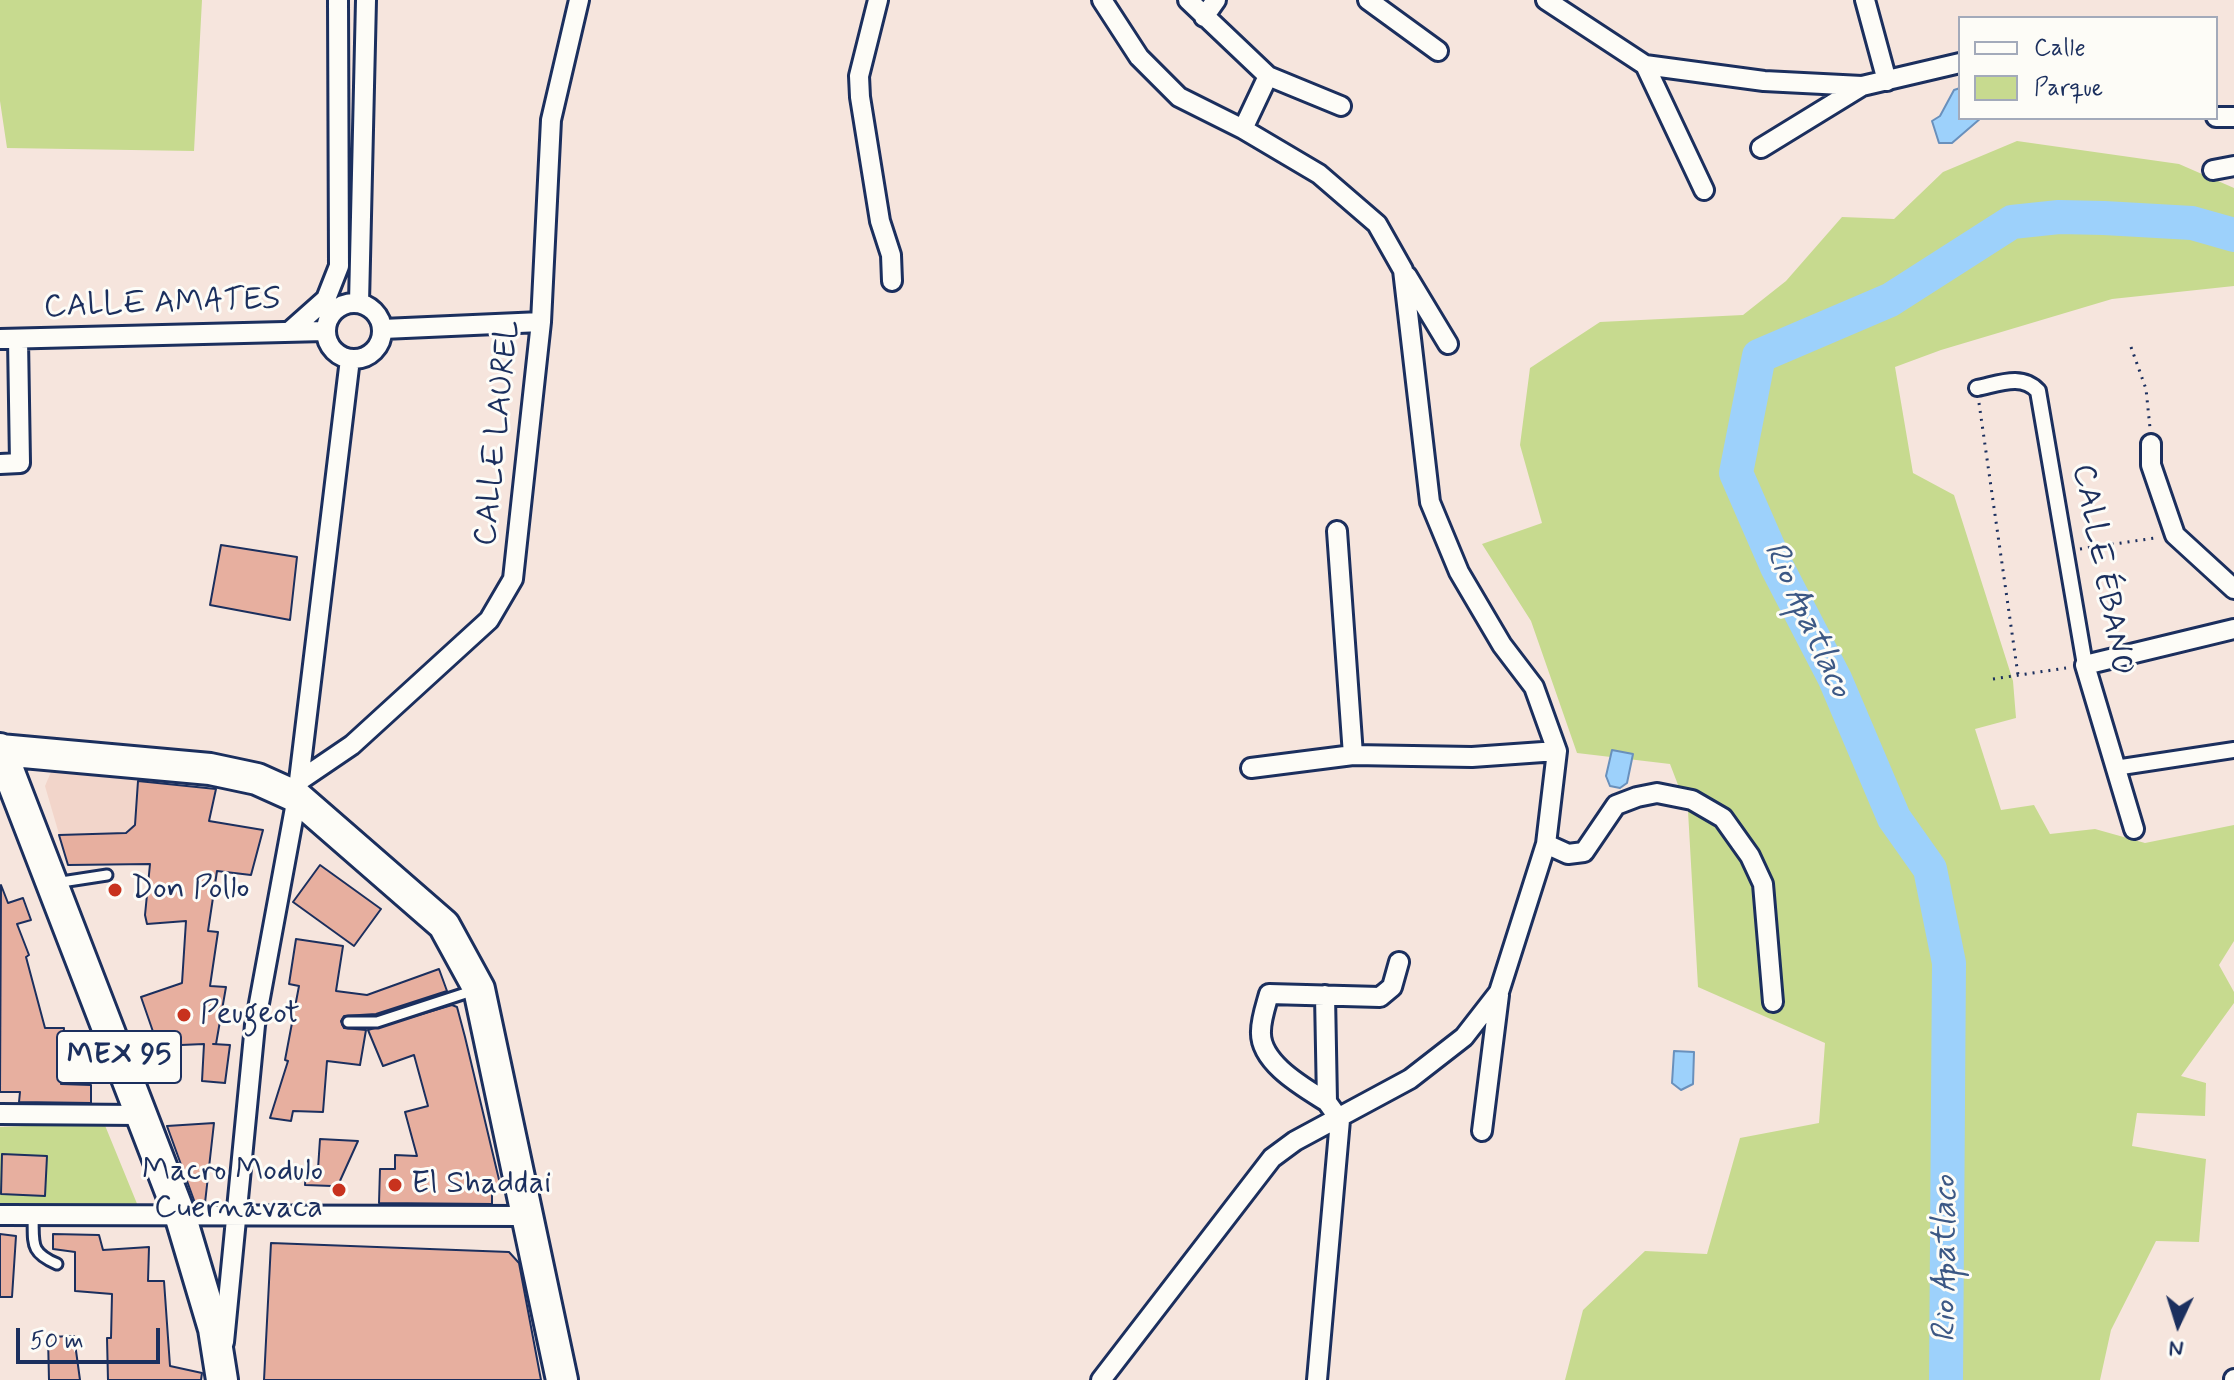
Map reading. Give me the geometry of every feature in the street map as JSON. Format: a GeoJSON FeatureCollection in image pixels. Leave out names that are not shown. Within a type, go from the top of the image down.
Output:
{"type":"FeatureCollection","features":[{"type":"Feature","properties":{"kind":"main road"},"geometry":{"type":"LineString","coordinates":[[0,750],[210,769],[298,789],[444,925],[479,989],[530,1216],[562,1380]]}},
{"type":"Feature","properties":{"kind":"main road","name":"MEX 95"},"geometry":{"type":"LineString","coordinates":[[0,750],[181,1218],[214,1329],[222,1374]]}},
{"type":"Feature","properties":{"kind":"street"},"geometry":{"type":"LineString","coordinates":[[290,331],[326,299],[339,266],[338,0]]}},
{"type":"Feature","properties":{"kind":"street"},"geometry":{"type":"LineString","coordinates":[[359,303],[366,0]]}},
{"type":"Feature","properties":{"kind":"street","name":"CALLE LAUREL"},"geometry":{"type":"LineString","coordinates":[[298,789],[352,745],[489,620],[513,579],[541,322],[551,120],[579,0]]}},
{"type":"Feature","properties":{"kind":"street"},"geometry":{"type":"LineString","coordinates":[[878,0],[863,56],[859,86],[880,221],[891,255],[892,281]]}},
{"type":"Feature","properties":{"kind":"street"},"geometry":{"type":"LineString","coordinates":[[1102,0],[1139,57],[1179,97],[1243,129],[1319,174],[1377,224],[1448,344]]}},
{"type":"Feature","properties":{"kind":"street"},"geometry":{"type":"LineString","coordinates":[[1188,0],[1268,76],[1341,106]]}},
{"type":"Feature","properties":{"kind":"street"},"geometry":{"type":"LineString","coordinates":[[1204,17],[1216,0]]}},
{"type":"Feature","properties":{"kind":"street"},"geometry":{"type":"LineString","coordinates":[[1368,0],[1438,51]]}},
{"type":"Feature","properties":{"kind":"street"},"geometry":{"type":"LineString","coordinates":[[1546,0],[1645,65],[1764,81],[1862,86],[1958,63]]}},
{"type":"Feature","properties":{"kind":"street"},"geometry":{"type":"LineString","coordinates":[[1865,0],[1887,81]]}},
{"type":"Feature","properties":{"kind":"street"},"geometry":{"type":"LineString","coordinates":[[1645,65],[1704,190]]}},
{"type":"Feature","properties":{"kind":"street"},"geometry":{"type":"LineString","coordinates":[[1243,129],[1268,76]]}},
{"type":"Feature","properties":{"kind":"street"},"geometry":{"type":"LineString","coordinates":[[1761,148],[1862,86]]}},
{"type":"Feature","properties":{"kind":"street"},"geometry":{"type":"LineString","coordinates":[[2213,170],[2234,166]]}},
{"type":"Feature","properties":{"kind":"street"},"geometry":{"type":"LineString","coordinates":[[1403,270],[1430,502],[1459,572],[1502,645],[1534,687],[1557,751],[1546,844],[1499,992],[1482,1131]]}},
{"type":"Feature","properties":{"kind":"street"},"geometry":{"type":"LineString","coordinates":[[347,303],[359,303],[376,312],[383,329],[379,345],[367,356],[350,359],[338,354],[329,344],[325,331],[335,309],[347,303]]}},
{"type":"Feature","properties":{"kind":"street"},"geometry":{"type":"LineString","coordinates":[[383,329],[541,322]]}},
{"type":"Feature","properties":{"kind":"street","name":"CALLE AMATES"},"geometry":{"type":"LineString","coordinates":[[9,339],[325,331]]}},
{"type":"Feature","properties":{"kind":"street"},"geometry":{"type":"LineString","coordinates":[[0,464],[20,463],[9,339]]}},
{"type":"Feature","properties":{"kind":"street"},"geometry":{"type":"LineString","coordinates":[[222,1374],[255,1025],[298,789],[350,359]]}},
{"type":"Feature","properties":{"kind":"street","name":"CALLE ÉBANO"},"geometry":{"type":"LineString","coordinates":[[1977,388],[2020,380],[2031,383],[2038,391],[2085,665],[2134,829]]}},
{"type":"Feature","properties":{"kind":"street"},"geometry":{"type":"LineString","coordinates":[[2151,444],[2151,465],[2175,535],[2234,589]]}},
{"type":"Feature","properties":{"kind":"street"},"geometry":{"type":"LineString","coordinates":[[1337,531],[1353,755]]}},
{"type":"Feature","properties":{"kind":"street"},"geometry":{"type":"LineString","coordinates":[[2085,665],[2234,629]]}},
{"type":"Feature","properties":{"kind":"street"},"geometry":{"type":"LineString","coordinates":[[2115,768],[2234,750]]}},
{"type":"Feature","properties":{"kind":"street"},"geometry":{"type":"LineString","coordinates":[[1251,768],[1353,755],[1472,757],[1557,751]]}},
{"type":"Feature","properties":{"kind":"street"},"geometry":{"type":"LineString","coordinates":[[1546,844],[1568,854],[1584,852],[1616,805],[1657,793],[1692,800],[1723,818],[1750,856],[1763,884],[1773,1002]]}},
{"type":"Feature","properties":{"kind":"street"},"geometry":{"type":"LineString","coordinates":[[1317,1380],[1340,1120],[1327,1102],[1293,1080],[1269,1055],[1260,1034],[1269,994],[1380,997],[1392,987],[1399,962]]}},
{"type":"Feature","properties":{"kind":"street"},"geometry":{"type":"LineString","coordinates":[[1101,1380],[1272,1158],[1295,1141],[1340,1120],[1410,1079],[1464,1037],[1499,992]]}},
{"type":"Feature","properties":{"kind":"street"},"geometry":{"type":"LineString","coordinates":[[1325,995],[1327,1102]]}},
{"type":"Feature","properties":{"kind":"street"},"geometry":{"type":"LineString","coordinates":[[0,1114],[141,1115]]}},
{"type":"Feature","properties":{"kind":"street"},"geometry":{"type":"LineString","coordinates":[[0,1215],[181,1218],[530,1216]]}},
{"type":"Feature","properties":{"kind":"lane"},"geometry":{"type":"LineString","coordinates":[[52,884],[107,875]]}},
{"type":"Feature","properties":{"kind":"lane"},"geometry":{"type":"LineString","coordinates":[[348,1022],[377,1022],[479,989]]}},
{"type":"Feature","properties":{"kind":"lane"},"geometry":{"type":"LineString","coordinates":[[33,1216],[34,1247],[40,1257],[57,1264]]}},
{"type":"Feature","properties":{"kind":"path"},"geometry":{"type":"LineString","coordinates":[[2131,347],[2146,389],[2151,444]]}},
{"type":"Feature","properties":{"kind":"path"},"geometry":{"type":"LineString","coordinates":[[1977,388],[2018,675]]}},
{"type":"Feature","properties":{"kind":"path"},"geometry":{"type":"LineString","coordinates":[[2064,551],[2175,535]]}},
{"type":"Feature","properties":{"kind":"path"},"geometry":{"type":"LineString","coordinates":[[1993,679],[2085,665]]}},
{"type":"Feature","properties":{"kind":"shaded area"},"geometry":{"type":"Polygon","coordinates":[[[51,772],[171,775],[165,864],[68,865],[45,786],[51,772]]]}},
{"type":"Feature","properties":{"kind":"green space"},"geometry":{"type":"Polygon","coordinates":[[[0,0],[202,0],[194,151],[7,148],[0,101],[0,0]]]}},
{"type":"Feature","properties":{"kind":"green space"},"geometry":{"type":"Polygon","coordinates":[[[2017,141],[2179,164],[2234,188],[2234,286],[2112,299],[1941,350],[1895,367],[1913,473],[1954,495],[2013,681],[2016,718],[1975,729],[2001,810],[2034,805],[2050,834],[2095,829],[2145,843],[2234,825],[2234,941],[2219,965],[2234,992],[2234,1003],[2181,1076],[2206,1083],[2205,1116],[2137,1113],[2132,1146],[2206,1159],[2199,1242],[2156,1241],[2111,1330],[2100,1380],[1565,1380],[1583,1310],[1645,1251],[1707,1254],[1740,1138],[1819,1123],[1825,1043],[1698,987],[1688,811],[1670,764],[1577,753],[1531,621],[1482,544],[1542,523],[1520,445],[1530,368],[1600,322],[1743,315],[1786,281],[1842,217],[1894,219],[1943,172],[2017,141]]]}},
{"type":"Feature","properties":{"kind":"green space"},"geometry":{"type":"Polygon","coordinates":[[[104,1123],[140,1211],[0,1205],[0,1127],[104,1123]]]}},
{"type":"Feature","properties":{"kind":"water"},"geometry":{"type":"Polygon","coordinates":[[[1958,89],[1958,120],[1979,120],[1952,143],[1939,143],[1932,121],[1940,116],[1954,90],[1958,89]]]}},
{"type":"Feature","properties":{"kind":"water"},"geometry":{"type":"Polygon","coordinates":[[[1612,750],[1633,754],[1627,783],[1620,788],[1610,786],[1606,776],[1612,750]]]}},
{"type":"Feature","properties":{"kind":"water"},"geometry":{"type":"Polygon","coordinates":[[[1674,1051],[1694,1052],[1693,1084],[1681,1090],[1672,1083],[1674,1051]]]}},
{"type":"Feature","properties":{"kind":"building"},"geometry":{"type":"Polygon","coordinates":[[[221,545],[297,557],[290,620],[210,605],[221,545]]]}},
{"type":"Feature","properties":{"kind":"building"},"geometry":{"type":"Polygon","coordinates":[[[138,781],[216,789],[209,821],[263,830],[251,875],[217,871],[208,931],[218,932],[210,986],[226,987],[216,1044],[213,1044],[230,1045],[225,1083],[202,1081],[204,1044],[158,1046],[141,997],[182,983],[186,921],[147,924],[145,915],[150,864],[68,865],[59,835],[126,833],[135,825],[138,781]]]}},
{"type":"Feature","properties":{"kind":"building"},"geometry":{"type":"Polygon","coordinates":[[[320,865],[381,909],[354,946],[293,902],[320,865]]]}},
{"type":"Feature","properties":{"kind":"building"},"geometry":{"type":"Polygon","coordinates":[[[1,885],[8,903],[23,898],[31,920],[17,924],[29,955],[26,957],[45,1028],[64,1028],[61,1084],[91,1085],[91,1103],[19,1102],[20,1092],[0,1092],[1,885]]]}},
{"type":"Feature","properties":{"kind":"building"},"geometry":{"type":"Polygon","coordinates":[[[296,939],[343,946],[336,991],[367,995],[439,969],[447,991],[376,1014],[344,1016],[341,1021],[344,1028],[366,1030],[360,1065],[327,1061],[323,1112],[293,1111],[291,1121],[270,1118],[288,1061],[285,1060],[299,986],[289,984],[296,939]]]}},
{"type":"Feature","properties":{"kind":"building"},"geometry":{"type":"Polygon","coordinates":[[[452,1005],[457,1007],[501,1188],[492,1190],[492,1204],[379,1203],[380,1169],[395,1169],[395,1155],[417,1156],[405,1112],[428,1106],[414,1055],[383,1066],[368,1030],[452,1005]]]}},
{"type":"Feature","properties":{"kind":"building"},"geometry":{"type":"Polygon","coordinates":[[[214,1123],[205,1203],[195,1203],[167,1126],[214,1123]]]}},
{"type":"Feature","properties":{"kind":"building"},"geometry":{"type":"Polygon","coordinates":[[[320,1139],[358,1141],[339,1183],[332,1186],[305,1185],[306,1169],[318,1169],[320,1139]]]}},
{"type":"Feature","properties":{"kind":"building"},"geometry":{"type":"Polygon","coordinates":[[[2,1154],[47,1156],[45,1196],[1,1194],[2,1154]]]}},
{"type":"Feature","properties":{"kind":"building"},"geometry":{"type":"Polygon","coordinates":[[[0,1234],[16,1236],[12,1297],[0,1297],[0,1234]]]}},
{"type":"Feature","properties":{"kind":"building"},"geometry":{"type":"Polygon","coordinates":[[[53,1234],[99,1235],[103,1250],[149,1247],[148,1281],[164,1281],[170,1366],[202,1373],[201,1380],[108,1380],[107,1338],[111,1338],[112,1294],[75,1291],[75,1252],[53,1249],[53,1234]]]}},
{"type":"Feature","properties":{"kind":"building"},"geometry":{"type":"Polygon","coordinates":[[[271,1243],[509,1252],[519,1263],[541,1380],[264,1380],[271,1243]]]}},
{"type":"Feature","properties":{"kind":"building"},"geometry":{"type":"Polygon","coordinates":[[[74,1336],[80,1380],[49,1380],[48,1337],[74,1336]]]}},
{"type":"Feature","properties":{"kind":"waterway","name":"Rio Apatlaco"},"geometry":{"type":"LineString","coordinates":[[1946,1380],[1949,963],[1930,869],[1894,818],[1835,679],[1777,567],[1736,473],[1759,356],[1890,300],[2012,222],[2059,217],[2192,223],[2234,235]]}},
{"type":"Feature","properties":{"kind":"place","name":"Don Pollo"},"geometry":{"type":"Point","coordinates":[115,890]}},
{"type":"Feature","properties":{"kind":"place","name":"Peugeot"},"geometry":{"type":"Point","coordinates":[184,1015]}},
{"type":"Feature","properties":{"kind":"place","name":"El Shaddai"},"geometry":{"type":"Point","coordinates":[395,1185]}},
{"type":"Feature","properties":{"kind":"place","name":"Macro Modulo Cuernavaca"},"geometry":{"type":"Point","coordinates":[339,1190]}}]}
